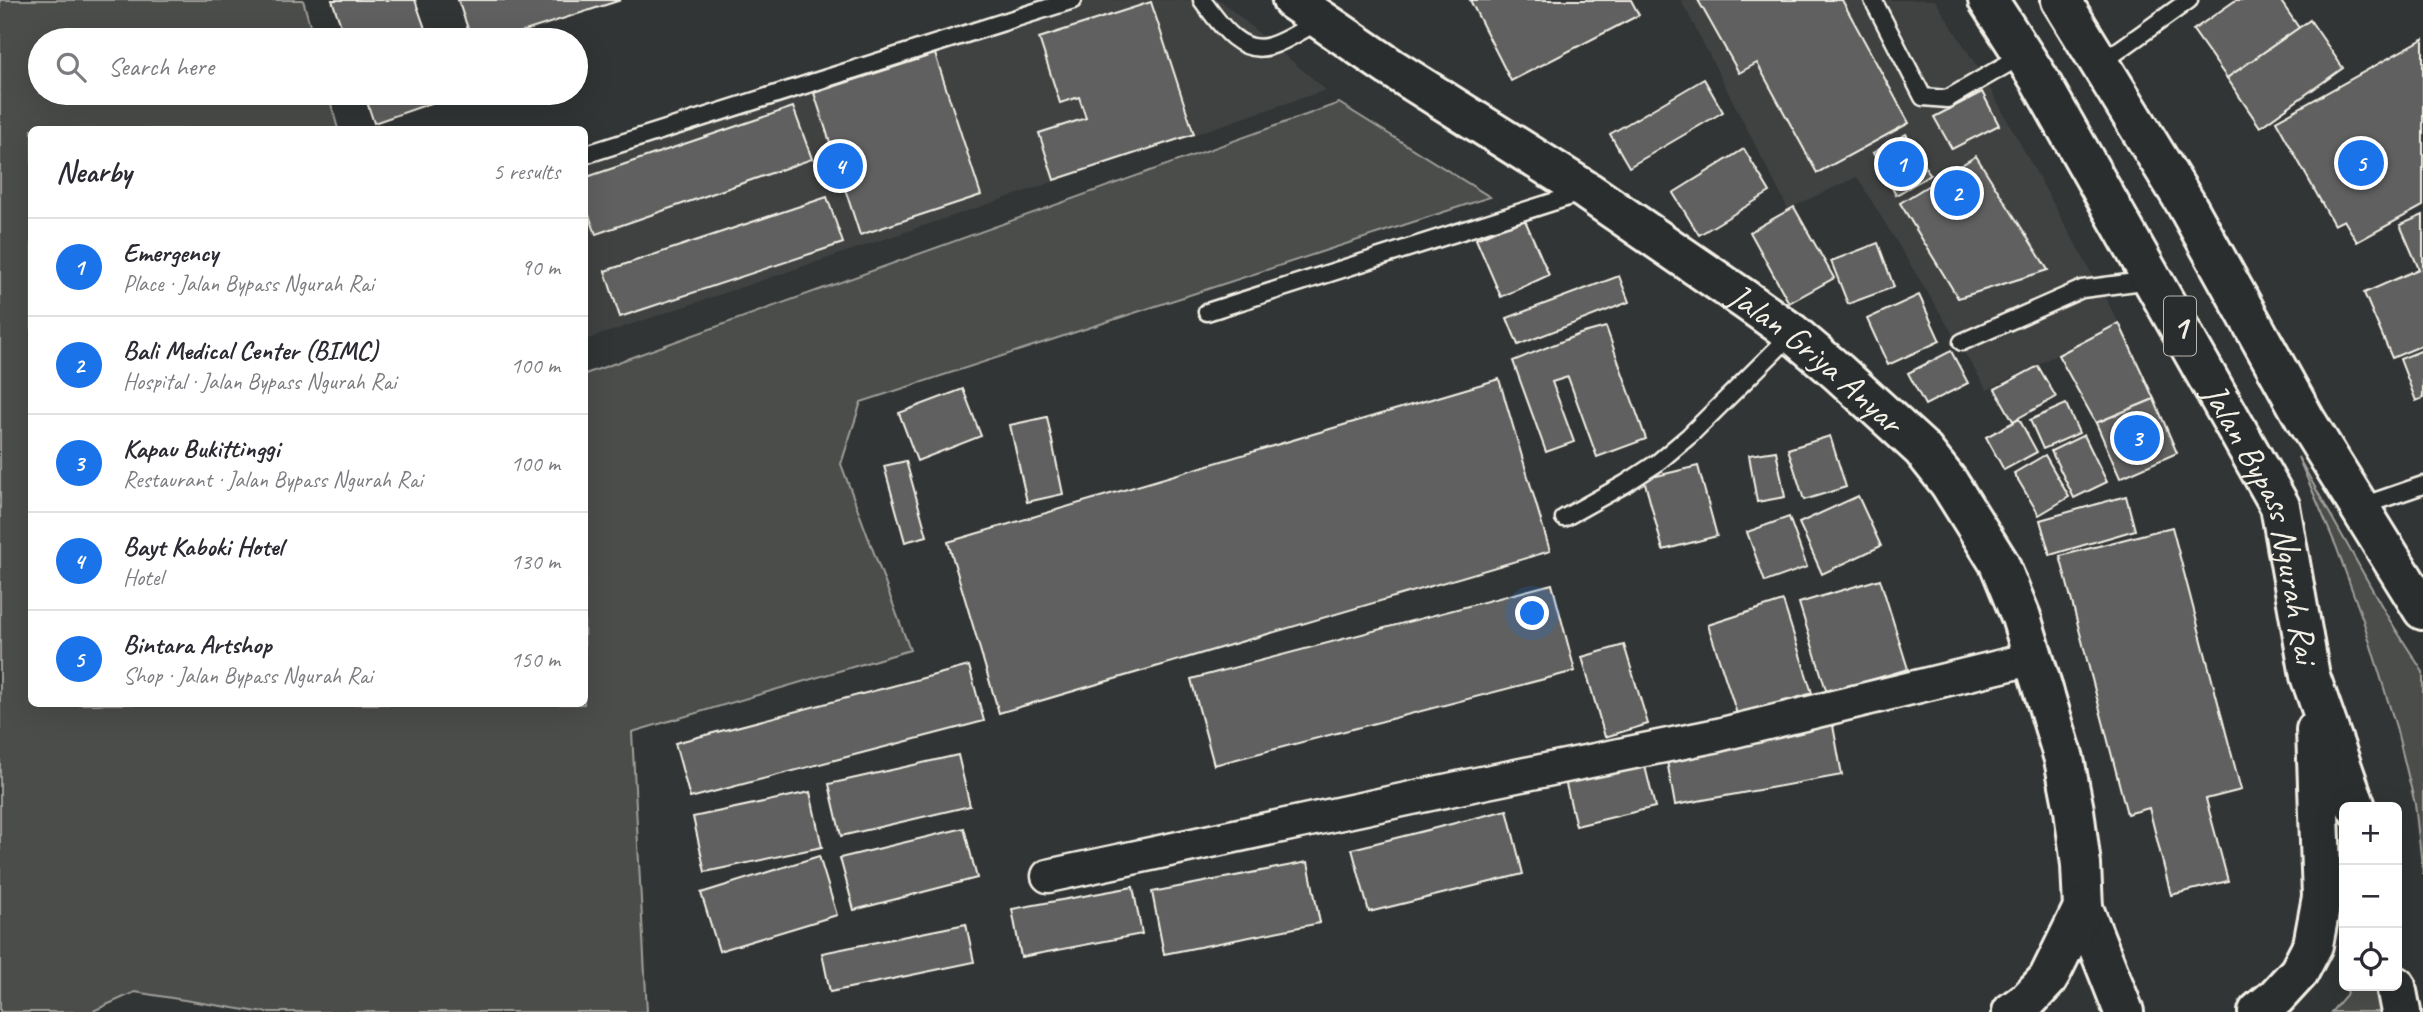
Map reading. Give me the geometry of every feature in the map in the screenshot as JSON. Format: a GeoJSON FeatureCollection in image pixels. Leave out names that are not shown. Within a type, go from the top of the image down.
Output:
{"type":"FeatureCollection","features":[{"type":"Feature","properties":{"kind":"main road","name":"Jalan Bypass Ngurah Rai"},"geometry":{"type":"LineString","coordinates":[[1988,0],[2023,55],[2153,279],[2280,506],[2310,676],[2354,802]]}},
{"type":"Feature","properties":{"kind":"main road","name":"Jalan Bypass Ngurah Rai"},"geometry":{"type":"LineString","coordinates":[[2061,0],[2186,204],[2305,419],[2423,610]]}},
{"type":"Feature","properties":{"kind":"main road","name":"Jalan Griya Anyar"},"geometry":{"type":"LineString","coordinates":[[1307,10],[1390,67],[1587,191],[1792,333],[1922,449],[1949,483],[1999,564],[2021,617],[2064,759],[2074,810],[2083,908],[2124,1012]]}},
{"type":"Feature","properties":{"kind":"main road"},"geometry":{"type":"LineString","coordinates":[[2258,1012],[2277,997],[2299,972],[2313,945],[2322,897],[2318,750],[2310,676]]}},
{"type":"Feature","properties":{"kind":"main road","name":"Jalan Griya Anyar"},"geometry":{"type":"LineString","coordinates":[[2012,1012],[2048,979],[2083,908]]}},
{"type":"Feature","properties":{"kind":"main road"},"geometry":{"type":"LineString","coordinates":[[2397,991],[2401,1012]]}},
{"type":"Feature","properties":{"kind":"street"},"geometry":{"type":"LineString","coordinates":[[1048,876],[1463,787],[1718,736],[2035,658]]}},
{"type":"Feature","properties":{"kind":"lane"},"geometry":{"type":"LineString","coordinates":[[588,154],[1073,0]]}},
{"type":"Feature","properties":{"kind":"lane"},"geometry":{"type":"LineString","coordinates":[[1202,0],[1231,35],[1255,47],[1269,47],[1307,10]]}},
{"type":"Feature","properties":{"kind":"lane"},"geometry":{"type":"LineString","coordinates":[[1872,0],[1923,97],[1947,99],[2023,55]]}},
{"type":"Feature","properties":{"kind":"lane"},"geometry":{"type":"LineString","coordinates":[[2101,63],[2189,0]]}},
{"type":"Feature","properties":{"kind":"lane"},"geometry":{"type":"LineString","coordinates":[[1208,312],[1587,191]]}},
{"type":"Feature","properties":{"kind":"lane"},"geometry":{"type":"LineString","coordinates":[[1962,342],[2082,289],[2153,279]]}},
{"type":"Feature","properties":{"kind":"lane"},"geometry":{"type":"LineString","coordinates":[[1564,518],[1657,463],[1689,436],[1792,333]]}},
{"type":"Feature","properties":{"kind":"lane"},"geometry":{"type":"LineString","coordinates":[[2360,507],[2423,485]]}},
{"type":"Feature","properties":{"kind":"shaded area"},"geometry":{"type":"Polygon","coordinates":[[[0,0],[303,0],[311,28],[28,28],[28,105],[331,105],[337,126],[28,126],[28,707],[588,707],[588,373],[1339,103],[1490,197],[861,402],[841,464],[910,650],[632,732],[647,1012],[258,1012],[135,992],[91,1012],[0,1012],[0,0]]]}},
{"type":"Feature","properties":{"kind":"shaded area"},"geometry":{"type":"Polygon","coordinates":[[[1055,0],[1220,0],[1326,90],[588,339],[588,152],[1055,0]]]}},
{"type":"Feature","properties":{"kind":"shaded area"},"geometry":{"type":"Polygon","coordinates":[[[1681,0],[1935,0],[1983,76],[2119,323],[1987,390],[1857,177],[1788,209],[1681,0]]]}},
{"type":"Feature","properties":{"kind":"shaded area"},"geometry":{"type":"Polygon","coordinates":[[[2298,457],[2389,619],[2423,672],[2423,874],[2415,804],[2396,727],[2363,620],[2336,546],[2298,457]]]}},
{"type":"Feature","properties":{"kind":"shaded area"},"geometry":{"type":"Polygon","coordinates":[[[2347,991],[2398,991],[2400,1012],[2331,1012],[2347,991]]]}},
{"type":"Feature","properties":{"kind":"building"},"geometry":{"type":"Polygon","coordinates":[[[332,0],[415,0],[425,28],[342,28],[332,0]]]}},
{"type":"Feature","properties":{"kind":"building"},"geometry":{"type":"Polygon","coordinates":[[[458,0],[621,0],[534,28],[468,28],[458,0]]]}},
{"type":"Feature","properties":{"kind":"building"},"geometry":{"type":"Polygon","coordinates":[[[1470,0],[1631,0],[1639,15],[1511,81],[1470,0]]]}},
{"type":"Feature","properties":{"kind":"building"},"geometry":{"type":"Polygon","coordinates":[[[1698,0],[1842,0],[1909,123],[1817,173],[1757,63],[1739,73],[1698,0]]]}},
{"type":"Feature","properties":{"kind":"building"},"geometry":{"type":"Polygon","coordinates":[[[2236,0],[2280,0],[2299,28],[2227,78],[2193,30],[2236,0]]]}},
{"type":"Feature","properties":{"kind":"building"},"geometry":{"type":"Polygon","coordinates":[[[1151,2],[1194,134],[1054,180],[1039,133],[1086,118],[1079,97],[1060,103],[1039,38],[1151,2]]]}},
{"type":"Feature","properties":{"kind":"building"},"geometry":{"type":"Polygon","coordinates":[[[2310,20],[2343,68],[2260,127],[2227,78],[2310,20]]]}},
{"type":"Feature","properties":{"kind":"building"},"geometry":{"type":"Polygon","coordinates":[[[2423,39],[2423,206],[2357,242],[2344,220],[2334,225],[2276,121],[2423,39]]]}},
{"type":"Feature","properties":{"kind":"building"},"geometry":{"type":"Polygon","coordinates":[[[935,54],[981,195],[860,235],[814,93],[935,54]]]}},
{"type":"Feature","properties":{"kind":"building"},"geometry":{"type":"Polygon","coordinates":[[[1704,79],[1723,112],[1629,167],[1610,134],[1704,79]]]}},
{"type":"Feature","properties":{"kind":"building"},"geometry":{"type":"Polygon","coordinates":[[[1982,92],[1999,125],[1952,149],[1934,117],[1982,92]]]}},
{"type":"Feature","properties":{"kind":"building"},"geometry":{"type":"Polygon","coordinates":[[[368,105],[426,105],[374,123],[368,105]]]}},
{"type":"Feature","properties":{"kind":"building"},"geometry":{"type":"Polygon","coordinates":[[[793,107],[812,159],[596,234],[588,213],[588,177],[793,107]]]}},
{"type":"Feature","properties":{"kind":"building"},"geometry":{"type":"Polygon","coordinates":[[[1906,134],[1930,175],[1896,195],[1873,153],[1906,134]]]}},
{"type":"Feature","properties":{"kind":"building"},"geometry":{"type":"Polygon","coordinates":[[[1744,149],[1770,192],[1699,235],[1673,193],[1744,149]]]}},
{"type":"Feature","properties":{"kind":"building"},"geometry":{"type":"Polygon","coordinates":[[[1976,156],[2048,270],[1958,298],[1900,203],[1976,156]]]}},
{"type":"Feature","properties":{"kind":"building"},"geometry":{"type":"Polygon","coordinates":[[[827,197],[843,243],[620,317],[605,271],[827,197]]]}},
{"type":"Feature","properties":{"kind":"building"},"geometry":{"type":"Polygon","coordinates":[[[1794,207],[1834,278],[1789,303],[1750,232],[1794,207]]]}},
{"type":"Feature","properties":{"kind":"building"},"geometry":{"type":"Polygon","coordinates":[[[2423,215],[2423,345],[2392,358],[2364,293],[2419,269],[2400,225],[2423,215]]]}},
{"type":"Feature","properties":{"kind":"building"},"geometry":{"type":"Polygon","coordinates":[[[1524,218],[1549,275],[1501,297],[1476,239],[1524,218]]]}},
{"type":"Feature","properties":{"kind":"building"},"geometry":{"type":"Polygon","coordinates":[[[1878,243],[1894,287],[1848,304],[1831,261],[1878,243]]]}},
{"type":"Feature","properties":{"kind":"building"},"geometry":{"type":"Polygon","coordinates":[[[1619,276],[1629,302],[1518,345],[1507,318],[1619,276]]]}},
{"type":"Feature","properties":{"kind":"building"},"geometry":{"type":"Polygon","coordinates":[[[1919,295],[1940,341],[1888,365],[1867,319],[1919,295]]]}},
{"type":"Feature","properties":{"kind":"building"},"geometry":{"type":"Polygon","coordinates":[[[2119,323],[2154,399],[2096,423],[2058,355],[2119,323]]]}},
{"type":"Feature","properties":{"kind":"building"},"geometry":{"type":"Polygon","coordinates":[[[1606,327],[1646,439],[1597,457],[1568,377],[1552,382],[1574,442],[1546,452],[1513,361],[1580,334],[1606,327]]]}},
{"type":"Feature","properties":{"kind":"building"},"geometry":{"type":"Polygon","coordinates":[[[2423,350],[2423,398],[2416,401],[2400,359],[2423,350]]]}},
{"type":"Feature","properties":{"kind":"building"},"geometry":{"type":"Polygon","coordinates":[[[1951,351],[1968,383],[1925,405],[1908,373],[1951,351]]]}},
{"type":"Feature","properties":{"kind":"building"},"geometry":{"type":"Polygon","coordinates":[[[2038,366],[2056,397],[2013,421],[1995,389],[2038,366]]]}},
{"type":"Feature","properties":{"kind":"building"},"geometry":{"type":"Polygon","coordinates":[[[1499,379],[1550,551],[999,713],[948,542],[1499,379]]]}},
{"type":"Feature","properties":{"kind":"building"},"geometry":{"type":"Polygon","coordinates":[[[963,389],[981,436],[917,461],[899,413],[963,389]]]}},
{"type":"Feature","properties":{"kind":"building"},"geometry":{"type":"Polygon","coordinates":[[[2154,399],[2177,453],[2120,478],[2096,423],[2154,399]]]}},
{"type":"Feature","properties":{"kind":"building"},"geometry":{"type":"Polygon","coordinates":[[[2066,404],[2079,433],[2043,449],[2030,420],[2066,404]]]}},
{"type":"Feature","properties":{"kind":"building"},"geometry":{"type":"Polygon","coordinates":[[[1047,417],[1063,494],[1027,502],[1010,425],[1047,417]]]}},
{"type":"Feature","properties":{"kind":"building"},"geometry":{"type":"Polygon","coordinates":[[[2019,419],[2037,452],[2004,470],[1986,437],[2019,419]]]}},
{"type":"Feature","properties":{"kind":"building"},"geometry":{"type":"Polygon","coordinates":[[[2084,435],[2107,482],[2074,498],[2051,451],[2084,435]]]}},
{"type":"Feature","properties":{"kind":"building"},"geometry":{"type":"Polygon","coordinates":[[[1830,436],[1846,487],[1804,500],[1788,449],[1830,436]]]}},
{"type":"Feature","properties":{"kind":"building"},"geometry":{"type":"Polygon","coordinates":[[[1776,451],[1785,497],[1757,502],[1749,455],[1776,451]]]}},
{"type":"Feature","properties":{"kind":"building"},"geometry":{"type":"Polygon","coordinates":[[[2045,455],[2069,497],[2039,515],[2014,473],[2045,455]]]}},
{"type":"Feature","properties":{"kind":"building"},"geometry":{"type":"Polygon","coordinates":[[[906,461],[927,536],[905,542],[884,466],[906,461]]]}},
{"type":"Feature","properties":{"kind":"building"},"geometry":{"type":"Polygon","coordinates":[[[1698,466],[1717,536],[1663,550],[1644,479],[1698,466]]]}},
{"type":"Feature","properties":{"kind":"building"},"geometry":{"type":"Polygon","coordinates":[[[1858,496],[1881,546],[1822,574],[1799,523],[1858,496]]]}},
{"type":"Feature","properties":{"kind":"building"},"geometry":{"type":"Polygon","coordinates":[[[2126,496],[2135,530],[2050,555],[2040,520],[2126,496]]]}},
{"type":"Feature","properties":{"kind":"building"},"geometry":{"type":"Polygon","coordinates":[[[1789,517],[1807,567],[1765,582],[1747,532],[1789,517]]]}},
{"type":"Feature","properties":{"kind":"building"},"geometry":{"type":"Polygon","coordinates":[[[2172,527],[2241,790],[2206,799],[2228,881],[2171,895],[2149,808],[2127,814],[2060,556],[2172,527]]]}},
{"type":"Feature","properties":{"kind":"building"},"geometry":{"type":"Polygon","coordinates":[[[1880,579],[1908,669],[1827,693],[1799,603],[1880,579]]]}},
{"type":"Feature","properties":{"kind":"building"},"geometry":{"type":"Polygon","coordinates":[[[1552,584],[1575,671],[1214,765],[1191,679],[1552,584]]]}},
{"type":"Feature","properties":{"kind":"building"},"geometry":{"type":"Polygon","coordinates":[[[1783,601],[1812,693],[1738,717],[1708,625],[1783,601]]]}},
{"type":"Feature","properties":{"kind":"building"},"geometry":{"type":"Polygon","coordinates":[[[1624,645],[1648,724],[1605,737],[1582,657],[1624,645]]]}},
{"type":"Feature","properties":{"kind":"building"},"geometry":{"type":"Polygon","coordinates":[[[969,666],[984,721],[690,798],[675,743],[969,666]]]}},
{"type":"Feature","properties":{"kind":"building"},"geometry":{"type":"Polygon","coordinates":[[[1832,720],[1842,775],[1675,805],[1665,750],[1832,720]]]}},
{"type":"Feature","properties":{"kind":"building"},"geometry":{"type":"Polygon","coordinates":[[[1642,754],[1655,807],[1576,826],[1563,772],[1642,754]]]}},
{"type":"Feature","properties":{"kind":"building"},"geometry":{"type":"Polygon","coordinates":[[[958,755],[970,806],[841,836],[829,784],[958,755]]]}},
{"type":"Feature","properties":{"kind":"building"},"geometry":{"type":"Polygon","coordinates":[[[810,792],[822,847],[705,872],[693,817],[810,792]]]}},
{"type":"Feature","properties":{"kind":"building"},"geometry":{"type":"Polygon","coordinates":[[[1507,810],[1523,874],[1369,912],[1352,849],[1507,810]]]}},
{"type":"Feature","properties":{"kind":"building"},"geometry":{"type":"Polygon","coordinates":[[[964,828],[977,878],[854,910],[840,858],[964,828]]]}},
{"type":"Feature","properties":{"kind":"building"},"geometry":{"type":"Polygon","coordinates":[[[819,856],[837,915],[719,951],[701,893],[819,856]]]}},
{"type":"Feature","properties":{"kind":"building"},"geometry":{"type":"Polygon","coordinates":[[[1308,862],[1320,923],[1164,954],[1152,892],[1308,862]]]}},
{"type":"Feature","properties":{"kind":"building"},"geometry":{"type":"Polygon","coordinates":[[[1133,887],[1142,934],[1021,957],[1012,909],[1133,887]]]}},
{"type":"Feature","properties":{"kind":"building"},"geometry":{"type":"Polygon","coordinates":[[[966,924],[974,962],[830,992],[822,953],[966,924]]]}},
{"type":"Feature","properties":{"kind":"place","name":"Bintara Artshop"},"geometry":{"type":"Point","coordinates":[2361,163]}},
{"type":"Feature","properties":{"kind":"place","name":"Emergency"},"geometry":{"type":"Point","coordinates":[1901,164]}},
{"type":"Feature","properties":{"kind":"place","name":"Bayt Kaboki Hotel"},"geometry":{"type":"Point","coordinates":[840,166]}},
{"type":"Feature","properties":{"kind":"place","name":"Bali Medical Center (BIMC)"},"geometry":{"type":"Point","coordinates":[1957,193]}},
{"type":"Feature","properties":{"kind":"place","name":"Kapau Bukittinggi"},"geometry":{"type":"Point","coordinates":[2137,438]}}]}
